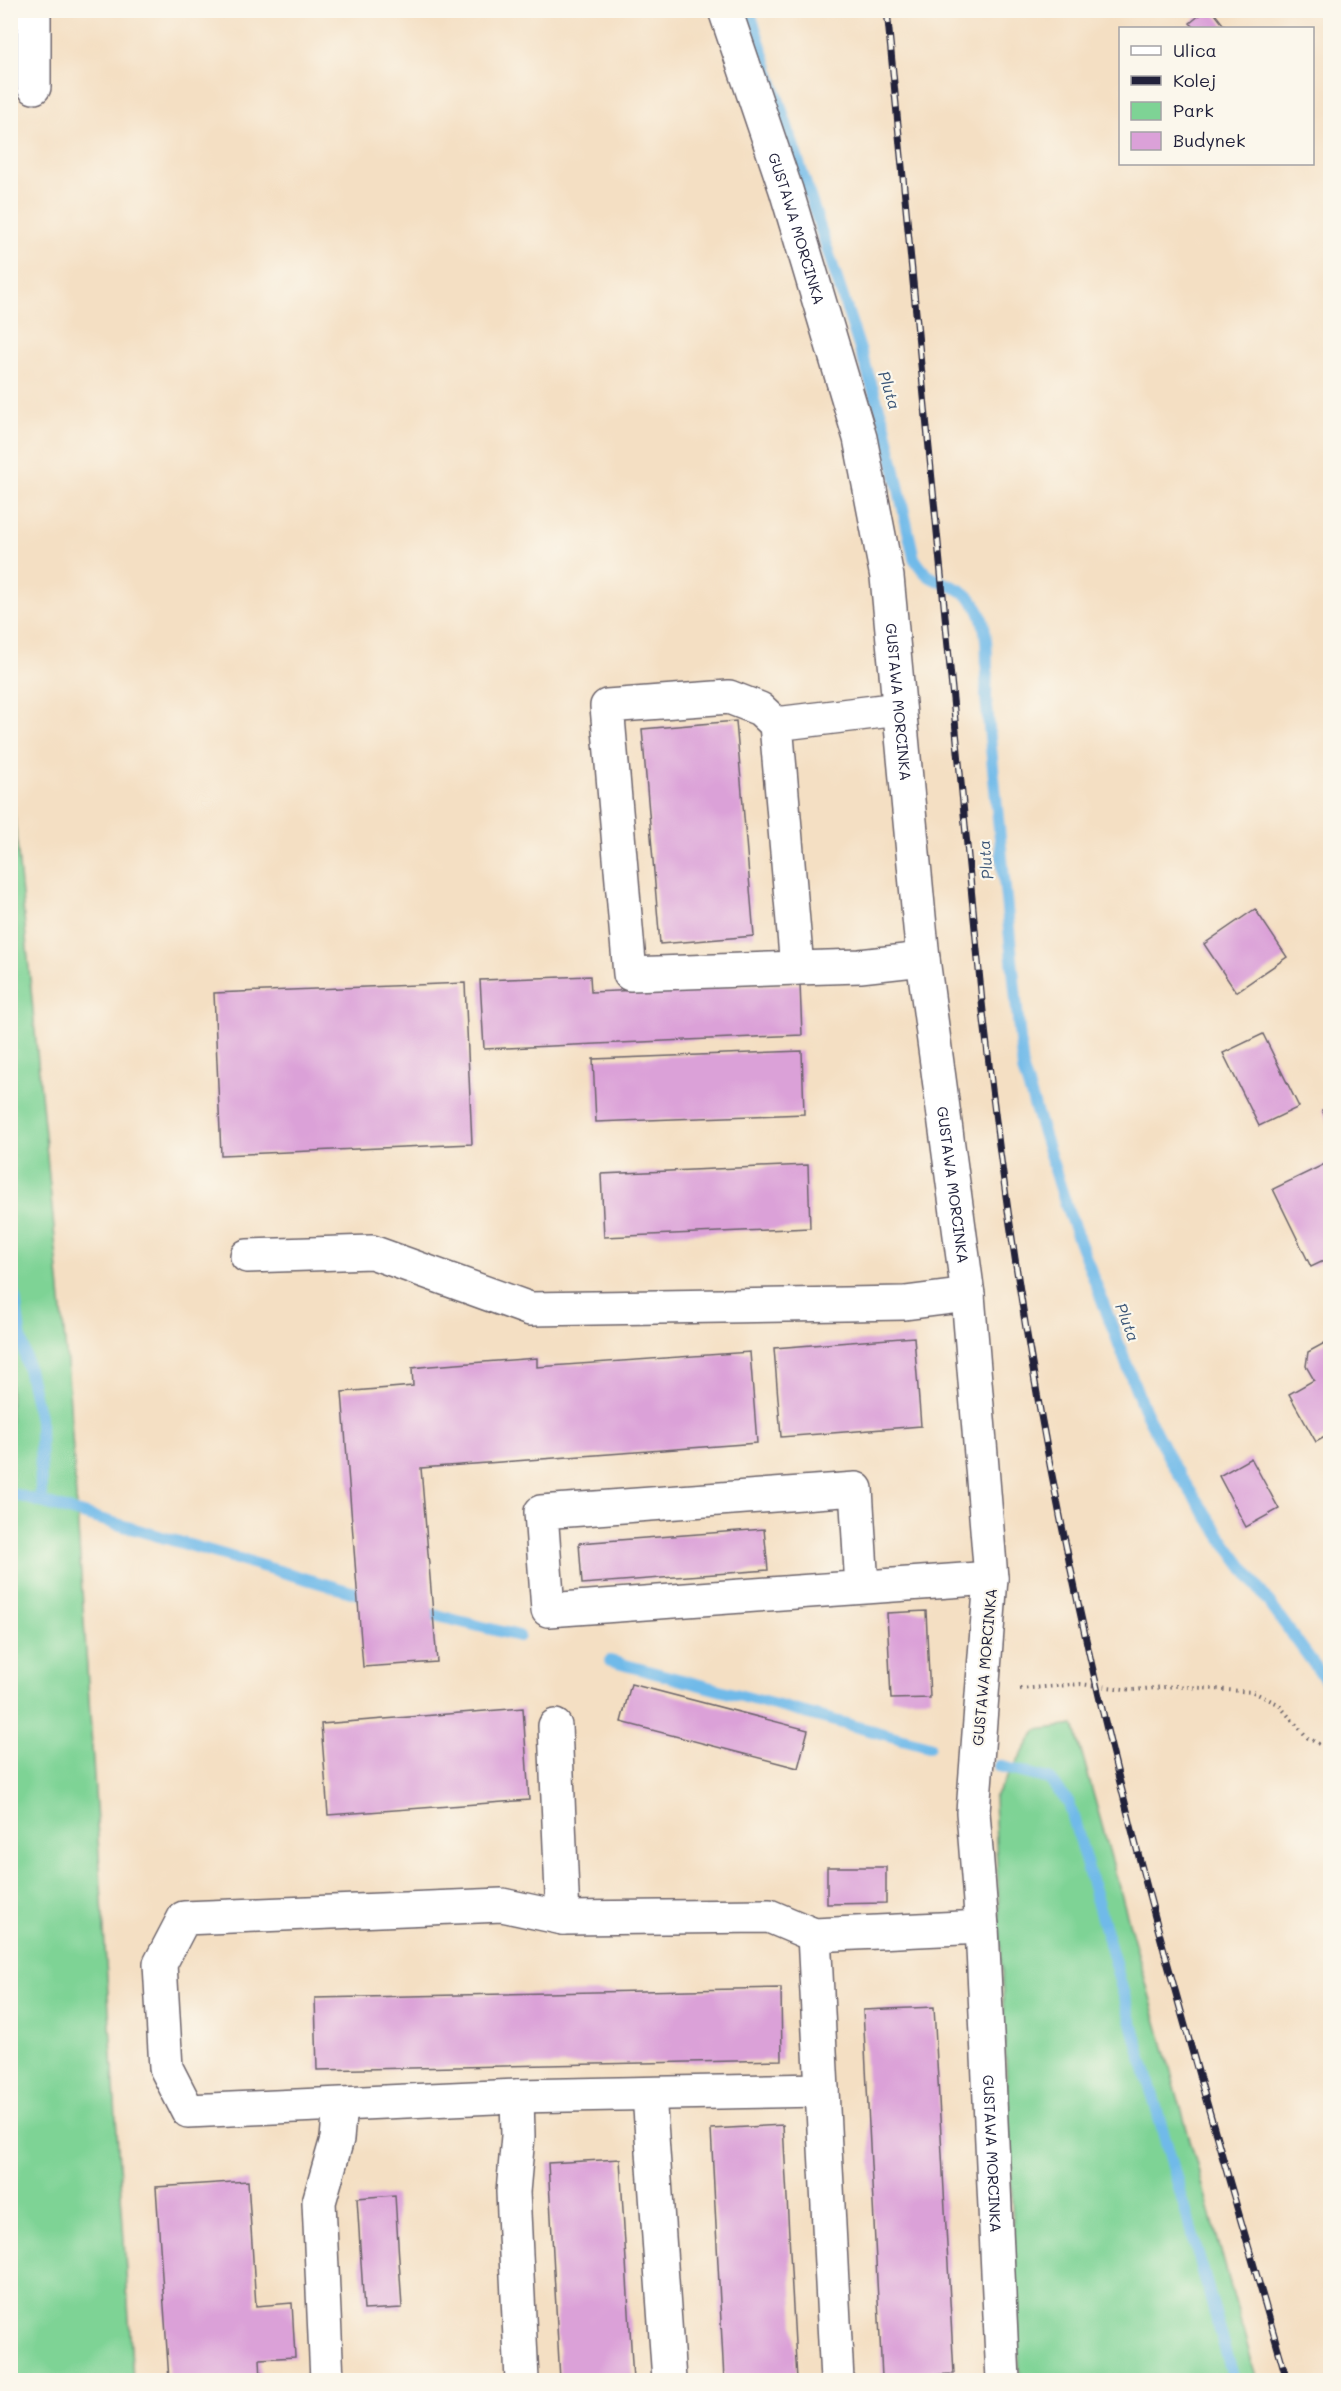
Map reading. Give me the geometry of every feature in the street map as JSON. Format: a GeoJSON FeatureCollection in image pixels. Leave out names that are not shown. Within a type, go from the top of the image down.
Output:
{"type":"FeatureCollection","features":[{"type":"Feature","properties":{"kind":"street"},"geometry":{"type":"LineString","coordinates":[[34,10],[34,87]]}},
{"type":"Feature","properties":{"kind":"street","name":"GUSTAWA MORCINKA"},"geometry":{"type":"LineString","coordinates":[[725,10],[786,190],[860,438],[887,576],[923,959],[968,1295],[991,1578],[973,1812],[982,1927],[1003,2380]]}},
{"type":"Feature","properties":{"kind":"street"},"geometry":{"type":"LineString","coordinates":[[797,968],[776,724],[760,709],[729,697],[607,706],[630,974],[860,966],[923,959]]}},
{"type":"Feature","properties":{"kind":"street"},"geometry":{"type":"LineString","coordinates":[[776,724],[899,709]]}},
{"type":"Feature","properties":{"kind":"street"},"geometry":{"type":"LineString","coordinates":[[247,1256],[372,1252],[530,1309],[905,1303],[968,1295]]}},
{"type":"Feature","properties":{"kind":"street"},"geometry":{"type":"LineString","coordinates":[[862,1587],[856,1489],[541,1512],[548,1610],[991,1578]]}},
{"type":"Feature","properties":{"kind":"street"},"geometry":{"type":"LineString","coordinates":[[555,1726],[563,1918]]}},
{"type":"Feature","properties":{"kind":"street"},"geometry":{"type":"LineString","coordinates":[[822,2090],[517,2096],[188,2111],[165,2068],[160,1964],[184,1918],[502,1905],[563,1918],[769,1916],[814,1935],[982,1927]]}},
{"type":"Feature","properties":{"kind":"street"},"geometry":{"type":"LineString","coordinates":[[814,1935],[837,2380]]}},
{"type":"Feature","properties":{"kind":"street"},"geometry":{"type":"LineString","coordinates":[[649,2094],[669,2380]]}},
{"type":"Feature","properties":{"kind":"street"},"geometry":{"type":"LineString","coordinates":[[517,2096],[518,2136],[513,2192],[522,2380]]}},
{"type":"Feature","properties":{"kind":"street"},"geometry":{"type":"LineString","coordinates":[[327,2380],[319,2202],[337,2139],[340,2105]]}},
{"type":"Feature","properties":{"kind":"path"},"geometry":{"type":"LineString","coordinates":[[980,1703],[1025,1688],[1080,1684],[1133,1690],[1176,1686],[1253,1692],[1278,1704],[1308,1738],[1330,1750]]}},
{"type":"Feature","properties":{"kind":"green space"},"geometry":{"type":"Polygon","coordinates":[[[10,771],[68,1374],[133,2380],[11,2380],[10,771]]]}},
{"type":"Feature","properties":{"kind":"green space"},"geometry":{"type":"Polygon","coordinates":[[[1074,1725],[1257,2380],[1020,2380],[994,1798],[1037,1730],[1074,1725]]]}},
{"type":"Feature","properties":{"kind":"building"},"geometry":{"type":"Polygon","coordinates":[[[10,10],[19,10],[19,50],[10,50],[10,10]]]}},
{"type":"Feature","properties":{"kind":"building"},"geometry":{"type":"Polygon","coordinates":[[[1206,10],[1212,10],[1225,27],[1194,27],[1190,23],[1206,10]]]}},
{"type":"Feature","properties":{"kind":"building"},"geometry":{"type":"Polygon","coordinates":[[[736,721],[754,936],[660,944],[642,729],[736,721]]]}},
{"type":"Feature","properties":{"kind":"building"},"geometry":{"type":"Polygon","coordinates":[[[1255,909],[1287,957],[1236,992],[1204,944],[1255,909]]]}},
{"type":"Feature","properties":{"kind":"building"},"geometry":{"type":"Polygon","coordinates":[[[590,976],[591,992],[800,984],[802,1035],[484,1049],[480,980],[590,976]]]}},
{"type":"Feature","properties":{"kind":"building"},"geometry":{"type":"Polygon","coordinates":[[[465,983],[472,1144],[221,1155],[214,993],[465,983]]]}},
{"type":"Feature","properties":{"kind":"building"},"geometry":{"type":"Polygon","coordinates":[[[1263,1034],[1299,1107],[1259,1126],[1223,1053],[1263,1034]]]}},
{"type":"Feature","properties":{"kind":"building"},"geometry":{"type":"Polygon","coordinates":[[[802,1051],[804,1114],[596,1122],[593,1059],[802,1051]]]}},
{"type":"Feature","properties":{"kind":"building"},"geometry":{"type":"Polygon","coordinates":[[[1330,1106],[1330,1126],[1322,1110],[1330,1106]]]}},
{"type":"Feature","properties":{"kind":"building"},"geometry":{"type":"Polygon","coordinates":[[[1327,1163],[1330,1170],[1330,1258],[1311,1267],[1273,1189],[1327,1163]]]}},
{"type":"Feature","properties":{"kind":"building"},"geometry":{"type":"Polygon","coordinates":[[[808,1165],[810,1228],[604,1237],[601,1174],[808,1165]]]}},
{"type":"Feature","properties":{"kind":"building"},"geometry":{"type":"Polygon","coordinates":[[[914,1337],[921,1426],[781,1437],[774,1348],[914,1337]]]}},
{"type":"Feature","properties":{"kind":"building"},"geometry":{"type":"Polygon","coordinates":[[[1330,1340],[1330,1434],[1316,1442],[1289,1394],[1314,1380],[1306,1366],[1308,1352],[1330,1340]]]}},
{"type":"Feature","properties":{"kind":"building"},"geometry":{"type":"Polygon","coordinates":[[[750,1352],[757,1443],[421,1468],[437,1662],[363,1667],[342,1392],[413,1386],[412,1368],[430,1366],[537,1358],[537,1367],[750,1352]]]}},
{"type":"Feature","properties":{"kind":"building"},"geometry":{"type":"Polygon","coordinates":[[[1251,1458],[1279,1509],[1246,1527],[1219,1476],[1251,1458]]]}},
{"type":"Feature","properties":{"kind":"building"},"geometry":{"type":"Polygon","coordinates":[[[764,1529],[768,1570],[582,1584],[579,1543],[764,1529]]]}},
{"type":"Feature","properties":{"kind":"building"},"geometry":{"type":"Polygon","coordinates":[[[926,1611],[930,1698],[891,1699],[887,1613],[926,1611]]]}},
{"type":"Feature","properties":{"kind":"building"},"geometry":{"type":"Polygon","coordinates":[[[631,1684],[808,1730],[798,1768],[621,1722],[631,1684]]]}},
{"type":"Feature","properties":{"kind":"building"},"geometry":{"type":"Polygon","coordinates":[[[523,1708],[529,1800],[328,1815],[321,1724],[523,1708]]]}},
{"type":"Feature","properties":{"kind":"building"},"geometry":{"type":"Polygon","coordinates":[[[827,1867],[886,1867],[886,1903],[827,1904],[827,1867]]]}},
{"type":"Feature","properties":{"kind":"building"},"geometry":{"type":"Polygon","coordinates":[[[781,1988],[782,2060],[317,2070],[315,1998],[781,1988]]]}},
{"type":"Feature","properties":{"kind":"building"},"geometry":{"type":"Polygon","coordinates":[[[934,2007],[954,2374],[882,2377],[863,2010],[934,2007]]]}},
{"type":"Feature","properties":{"kind":"building"},"geometry":{"type":"Polygon","coordinates":[[[783,2125],[797,2380],[724,2380],[711,2129],[783,2125]]]}},
{"type":"Feature","properties":{"kind":"building"},"geometry":{"type":"Polygon","coordinates":[[[620,2159],[633,2380],[560,2380],[548,2163],[620,2159]]]}},
{"type":"Feature","properties":{"kind":"building"},"geometry":{"type":"Polygon","coordinates":[[[248,2181],[256,2306],[292,2303],[295,2357],[260,2359],[261,2380],[169,2380],[156,2187],[248,2181]]]}},
{"type":"Feature","properties":{"kind":"building"},"geometry":{"type":"Polygon","coordinates":[[[395,2195],[402,2308],[364,2310],[357,2198],[395,2195]]]}},
{"type":"Feature","properties":{"kind":"waterway","name":"Pluta"},"geometry":{"type":"LineString","coordinates":[[749,10],[885,426],[914,558],[929,576],[958,589],[970,598],[978,609],[983,623],[987,653],[986,697],[1023,1070],[1069,1214],[1143,1407],[1172,1464],[1226,1544],[1330,1686]]}},
{"type":"Feature","properties":{"kind":"waterway"},"geometry":{"type":"LineString","coordinates":[[10,1262],[20,1334],[40,1421],[41,1501]]}},
{"type":"Feature","properties":{"kind":"waterway"},"geometry":{"type":"LineString","coordinates":[[10,1493],[372,1598]]}},
{"type":"Feature","properties":{"kind":"waterway"},"geometry":{"type":"LineString","coordinates":[[418,1611],[519,1636]]}},
{"type":"Feature","properties":{"kind":"waterway"},"geometry":{"type":"LineString","coordinates":[[610,1661],[929,1746]]}},
{"type":"Feature","properties":{"kind":"waterway"},"geometry":{"type":"LineString","coordinates":[[999,1766],[1049,1779],[1069,1803],[1234,2380]]}},
{"type":"Feature","properties":{"kind":"railway"},"geometry":{"type":"LineString","coordinates":[[887,10],[982,1002],[1000,1156],[1035,1385],[1080,1612],[1126,1806],[1177,1998],[1287,2380]]}}]}
